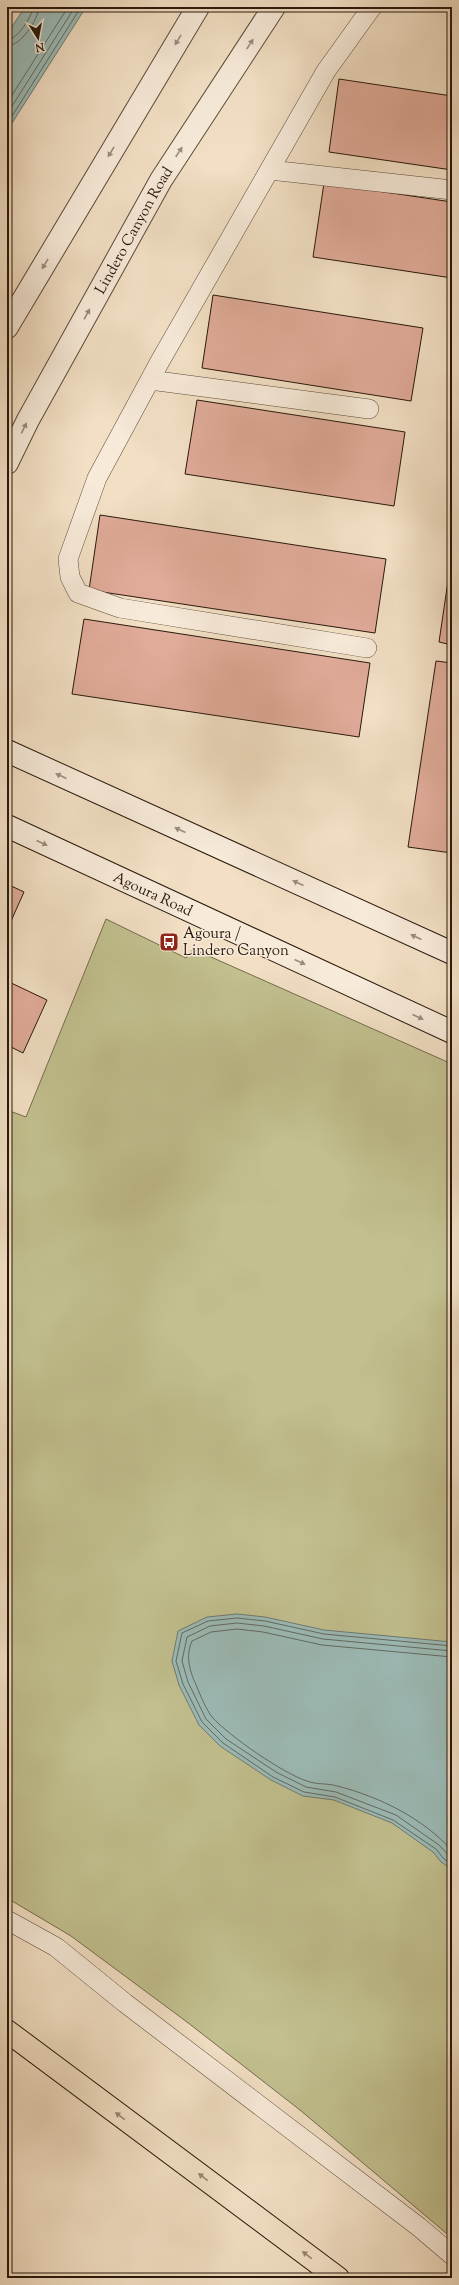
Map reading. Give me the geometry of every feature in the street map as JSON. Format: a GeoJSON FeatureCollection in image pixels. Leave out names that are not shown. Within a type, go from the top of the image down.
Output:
{"type":"FeatureCollection","features":[{"type":"Feature","properties":{"kind":"highway"},"geometry":{"type":"LineString","coordinates":[[7,2031],[338,2278]]}},
{"type":"Feature","properties":{"kind":"main road"},"geometry":{"type":"LineString","coordinates":[[7,327],[198,7]]}},
{"type":"Feature","properties":{"kind":"main road","name":"Lindero Canyon Road"},"geometry":{"type":"LineString","coordinates":[[7,463],[28,420],[161,180],[274,7]]}},
{"type":"Feature","properties":{"kind":"main road"},"geometry":{"type":"LineString","coordinates":[[7,751],[452,953]]}},
{"type":"Feature","properties":{"kind":"main road","name":"Agoura Road"},"geometry":{"type":"LineString","coordinates":[[7,826],[452,1032]]}},
{"type":"Feature","properties":{"kind":"lane"},"geometry":{"type":"LineString","coordinates":[[367,648],[120,608],[78,593],[70,577],[68,559],[97,478],[150,380],[326,71],[372,7]]}},
{"type":"Feature","properties":{"kind":"lane"},"geometry":{"type":"LineString","coordinates":[[270,170],[452,190]]}},
{"type":"Feature","properties":{"kind":"lane"},"geometry":{"type":"LineString","coordinates":[[150,380],[369,408]]}},
{"type":"Feature","properties":{"kind":"lane"},"geometry":{"type":"LineString","coordinates":[[7,1920],[56,1947],[125,2003],[419,2227],[452,2255]]}},
{"type":"Feature","properties":{"kind":"shaded area"},"geometry":{"type":"Polygon","coordinates":[[[106,919],[186,958],[193,949],[452,1064],[452,2238],[300,2110],[187,2022],[71,1936],[7,1898],[7,1110],[26,1117],[106,919]]]}},
{"type":"Feature","properties":{"kind":"water"},"geometry":{"type":"Polygon","coordinates":[[[25,7],[86,7],[7,131],[7,34],[25,7]]]}},
{"type":"Feature","properties":{"kind":"water"},"geometry":{"type":"Polygon","coordinates":[[[237,1614],[265,1617],[324,1630],[452,1642],[452,1869],[441,1862],[433,1852],[392,1823],[334,1800],[303,1796],[271,1780],[220,1746],[199,1725],[179,1685],[172,1661],[178,1631],[207,1617],[237,1614]]]}},
{"type":"Feature","properties":{"kind":"building"},"geometry":{"type":"Polygon","coordinates":[[[339,79],[452,96],[452,170],[329,152],[339,79]]]}},
{"type":"Feature","properties":{"kind":"building"},"geometry":{"type":"Polygon","coordinates":[[[324,183],[452,202],[452,278],[313,257],[324,183]]]}},
{"type":"Feature","properties":{"kind":"building"},"geometry":{"type":"Polygon","coordinates":[[[213,295],[423,328],[411,401],[202,368],[213,295]]]}},
{"type":"Feature","properties":{"kind":"building"},"geometry":{"type":"Polygon","coordinates":[[[197,400],[405,432],[394,506],[185,474],[197,400]]]}},
{"type":"Feature","properties":{"kind":"building"},"geometry":{"type":"Polygon","coordinates":[[[100,515],[386,559],[375,633],[89,590],[100,515]]]}},
{"type":"Feature","properties":{"kind":"building"},"geometry":{"type":"Polygon","coordinates":[[[452,554],[452,645],[439,642],[452,554]]]}},
{"type":"Feature","properties":{"kind":"building"},"geometry":{"type":"Polygon","coordinates":[[[84,619],[370,663],[359,737],[72,694],[84,619]]]}},
{"type":"Feature","properties":{"kind":"building"},"geometry":{"type":"Polygon","coordinates":[[[436,661],[452,663],[452,853],[408,847],[436,661]]]}},
{"type":"Feature","properties":{"kind":"building"},"geometry":{"type":"Polygon","coordinates":[[[7,884],[24,892],[7,930],[7,884]]]}},
{"type":"Feature","properties":{"kind":"building"},"geometry":{"type":"Polygon","coordinates":[[[7,981],[47,1000],[23,1053],[7,1045],[7,981]]]}},
{"type":"Feature","properties":{"kind":"place","name":"Agoura / Lindero Canyon"},"geometry":{"type":"Point","coordinates":[169,942]}}]}
